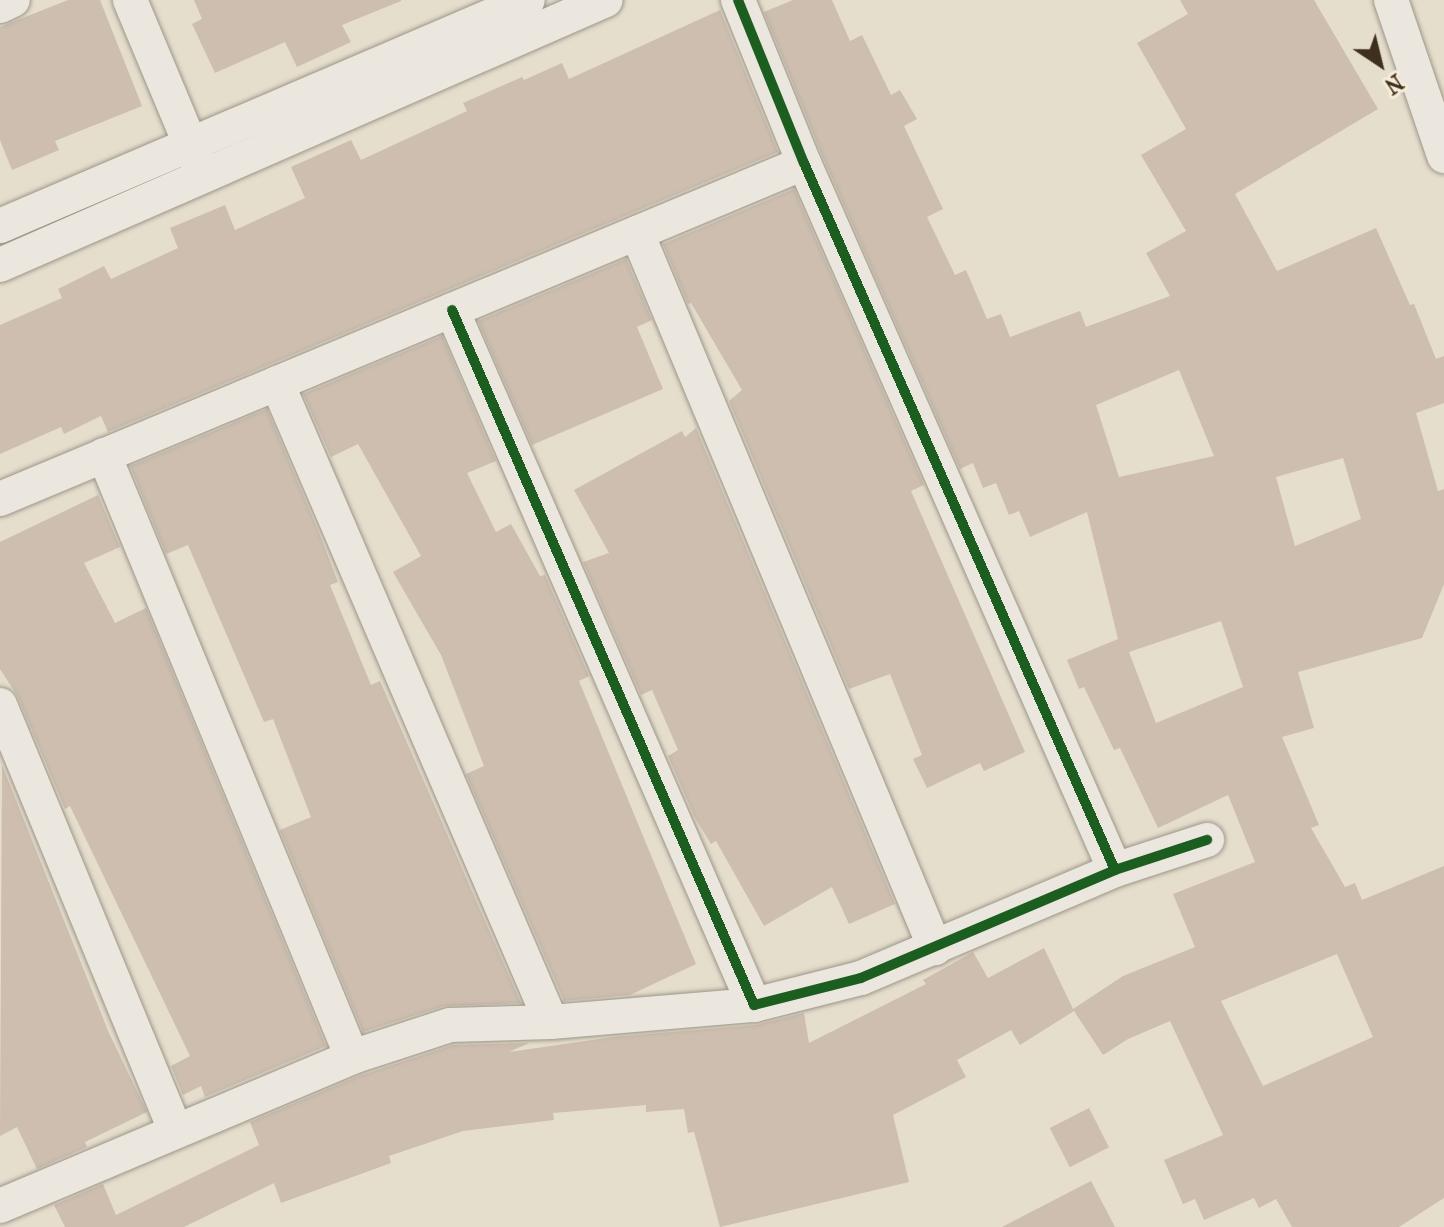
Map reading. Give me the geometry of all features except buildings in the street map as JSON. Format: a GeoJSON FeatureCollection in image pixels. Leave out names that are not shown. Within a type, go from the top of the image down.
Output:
{"type":"FeatureCollection","features":[{"type":"Feature","properties":{"kind":"street"},"geometry":{"type":"LineString","coordinates":[[0,6],[13,0]]}},
{"type":"Feature","properties":{"kind":"street"},"geometry":{"type":"LineString","coordinates":[[130,0],[204,176]]}},
{"type":"Feature","properties":{"kind":"street"},"geometry":{"type":"LineString","coordinates":[[0,226],[528,0]]}},
{"type":"Feature","properties":{"kind":"street"},"geometry":{"type":"LineString","coordinates":[[0,265],[606,0]]}},
{"type":"Feature","properties":{"kind":"street"},"geometry":{"type":"LineString","coordinates":[[738,0],[804,163],[1115,870]]}},
{"type":"Feature","properties":{"kind":"street"},"geometry":{"type":"LineString","coordinates":[[1391,0],[1444,156]]}},
{"type":"Feature","properties":{"kind":"street"},"geometry":{"type":"LineString","coordinates":[[0,499],[804,163]]}},
{"type":"Feature","properties":{"kind":"street"},"geometry":{"type":"LineString","coordinates":[[637,233],[935,948]]}},
{"type":"Feature","properties":{"kind":"street"},"geometry":{"type":"LineString","coordinates":[[452,310],[754,1005]]}},
{"type":"Feature","properties":{"kind":"street"},"geometry":{"type":"LineString","coordinates":[[277,383],[551,1022]]}},
{"type":"Feature","properties":{"kind":"street"},"geometry":{"type":"LineString","coordinates":[[104,455],[352,1057]]}},
{"type":"Feature","properties":{"kind":"street"},"geometry":{"type":"LineString","coordinates":[[0,705],[176,1131]]}},
{"type":"Feature","properties":{"kind":"street"},"geometry":{"type":"LineString","coordinates":[[0,1206],[352,1057],[450,1025],[551,1022],[754,1005],[861,978],[1115,870],[1207,840]]}},
{"type":"Feature","properties":{"kind":"cycle path"},"geometry":{"type":"LineString","coordinates":[[738,0],[804,163],[1115,870]]}},
{"type":"Feature","properties":{"kind":"cycle path"},"geometry":{"type":"LineString","coordinates":[[452,310],[754,1005],[861,978],[1115,870],[1207,840]]}}]}
